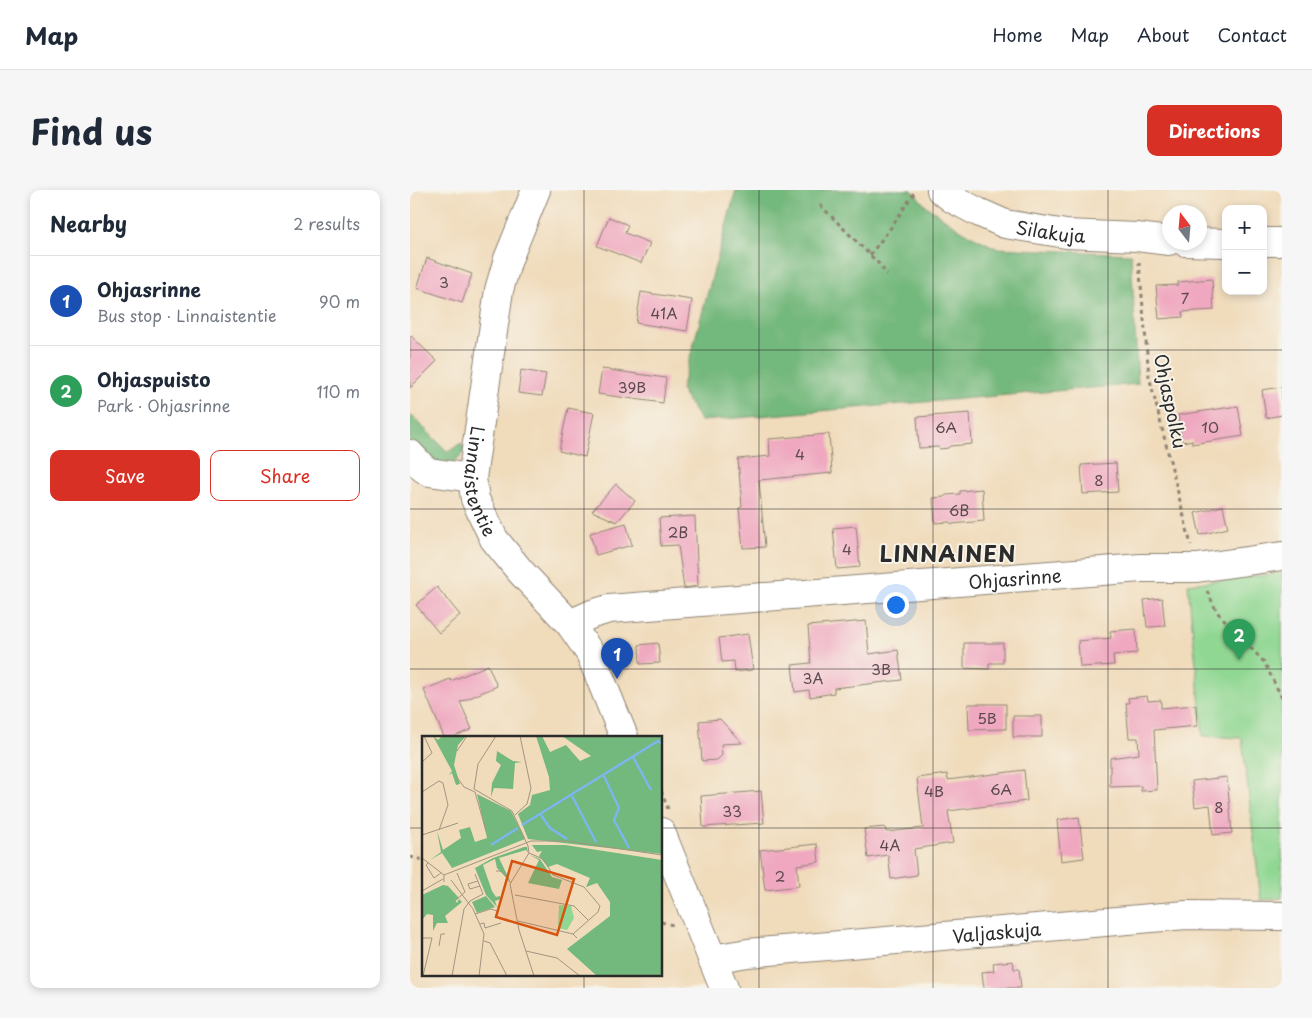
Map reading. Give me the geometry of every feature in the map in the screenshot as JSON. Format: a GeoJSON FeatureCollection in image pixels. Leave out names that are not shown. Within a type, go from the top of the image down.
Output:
{"type":"FeatureCollection","features":[{"type":"Feature","properties":{"kind":"street","name":"Linnaistentie"},"geometry":{"type":"LineString","coordinates":[[536,190],[508,260],[499,290],[472,478],[475,499],[494,539],[520,571],[570,624],[590,653],[624,736]]}},
{"type":"Feature","properties":{"kind":"street","name":"Silakuja"},"geometry":{"type":"LineString","coordinates":[[941,190],[969,208],[1004,224],[1066,234],[1162,239]]}},
{"type":"Feature","properties":{"kind":"street"},"geometry":{"type":"LineString","coordinates":[[1267,242],[1282,242]]}},
{"type":"Feature","properties":{"kind":"street"},"geometry":{"type":"LineString","coordinates":[[1207,243],[1222,243]]}},
{"type":"Feature","properties":{"kind":"street"},"geometry":{"type":"LineString","coordinates":[[410,454],[429,472],[472,478]]}},
{"type":"Feature","properties":{"kind":"street","name":"Ohjasrinne"},"geometry":{"type":"LineString","coordinates":[[570,624],[592,614],[619,609],[1132,569],[1197,568],[1282,556]]}},
{"type":"Feature","properties":{"kind":"street"},"geometry":{"type":"LineString","coordinates":[[662,834],[724,988]]}},
{"type":"Feature","properties":{"kind":"street","name":"Valjaskuja"},"geometry":{"type":"LineString","coordinates":[[712,959],[748,953],[1186,915],[1282,916]]}},
{"type":"Feature","properties":{"kind":"path"},"geometry":{"type":"LineString","coordinates":[[870,255],[916,190]]}},
{"type":"Feature","properties":{"kind":"path"},"geometry":{"type":"LineString","coordinates":[[820,206],[870,255],[887,275]]}},
{"type":"Feature","properties":{"kind":"path","name":"Ohjaspolku"},"geometry":{"type":"LineString","coordinates":[[1137,237],[1149,376],[1197,568],[1216,612],[1264,662],[1282,698]]}},
{"type":"Feature","properties":{"kind":"green space"},"geometry":{"type":"Polygon","coordinates":[[[736,190],[912,190],[925,205],[943,218],[964,232],[996,248],[1131,254],[1138,384],[701,421],[681,390],[736,190]]]}},
{"type":"Feature","properties":{"kind":"green space"},"geometry":{"type":"Polygon","coordinates":[[[410,414],[448,452],[461,443],[466,451],[454,462],[440,465],[410,445],[410,414]]]}},
{"type":"Feature","properties":{"kind":"green space"},"geometry":{"type":"Polygon","coordinates":[[[1282,573],[1282,898],[1261,900],[1242,738],[1203,736],[1188,584],[1282,573]]]}},
{"type":"Feature","properties":{"kind":"building"},"geometry":{"type":"Polygon","coordinates":[[[609,217],[628,225],[625,233],[650,243],[641,263],[597,246],[609,217]]]}},
{"type":"Feature","properties":{"kind":"building"},"geometry":{"type":"Polygon","coordinates":[[[427,258],[472,274],[462,303],[417,288],[427,258]]]}},
{"type":"Feature","properties":{"kind":"building"},"geometry":{"type":"Polygon","coordinates":[[[1212,279],[1214,310],[1182,312],[1183,317],[1159,319],[1156,286],[1178,285],[1178,282],[1212,279]]]}},
{"type":"Feature","properties":{"kind":"building"},"geometry":{"type":"Polygon","coordinates":[[[641,292],[692,300],[687,331],[636,323],[641,292]]]}},
{"type":"Feature","properties":{"kind":"building"},"geometry":{"type":"Polygon","coordinates":[[[410,335],[437,361],[410,388],[410,335]]]}},
{"type":"Feature","properties":{"kind":"building"},"geometry":{"type":"Polygon","coordinates":[[[602,369],[666,378],[663,403],[598,394],[602,369]]]}},
{"type":"Feature","properties":{"kind":"building"},"geometry":{"type":"Polygon","coordinates":[[[521,370],[546,374],[542,396],[518,393],[521,370]]]}},
{"type":"Feature","properties":{"kind":"building"},"geometry":{"type":"Polygon","coordinates":[[[1282,387],[1282,415],[1266,418],[1262,390],[1282,387]]]}},
{"type":"Feature","properties":{"kind":"building"},"geometry":{"type":"Polygon","coordinates":[[[1238,406],[1243,436],[1192,444],[1192,440],[1182,442],[1178,415],[1238,406]]]}},
{"type":"Feature","properties":{"kind":"building"},"geometry":{"type":"Polygon","coordinates":[[[568,408],[594,413],[585,457],[559,451],[568,408]]]}},
{"type":"Feature","properties":{"kind":"building"},"geometry":{"type":"Polygon","coordinates":[[[970,413],[972,444],[940,449],[938,447],[919,448],[917,417],[970,413]]]}},
{"type":"Feature","properties":{"kind":"building"},"geometry":{"type":"Polygon","coordinates":[[[829,434],[832,473],[759,480],[765,547],[743,548],[739,508],[742,507],[738,459],[770,456],[769,439],[829,434]]]}},
{"type":"Feature","properties":{"kind":"building"},"geometry":{"type":"Polygon","coordinates":[[[1116,463],[1118,492],[1083,494],[1081,465],[1116,463]]]}},
{"type":"Feature","properties":{"kind":"building"},"geometry":{"type":"Polygon","coordinates":[[[616,484],[635,501],[617,522],[592,511],[616,484]]]}},
{"type":"Feature","properties":{"kind":"building"},"geometry":{"type":"Polygon","coordinates":[[[982,489],[984,521],[952,524],[949,522],[935,523],[933,498],[960,494],[960,491],[982,489]]]}},
{"type":"Feature","properties":{"kind":"building"},"geometry":{"type":"Polygon","coordinates":[[[1223,506],[1228,528],[1200,535],[1195,513],[1223,506]]]}},
{"type":"Feature","properties":{"kind":"building"},"geometry":{"type":"Polygon","coordinates":[[[695,516],[698,586],[684,588],[678,545],[661,546],[659,518],[695,516]]]}},
{"type":"Feature","properties":{"kind":"building"},"geometry":{"type":"Polygon","coordinates":[[[626,523],[632,545],[596,555],[590,533],[626,523]]]}},
{"type":"Feature","properties":{"kind":"building"},"geometry":{"type":"Polygon","coordinates":[[[856,526],[860,567],[837,569],[833,528],[856,526]]]}},
{"type":"Feature","properties":{"kind":"building"},"geometry":{"type":"Polygon","coordinates":[[[437,587],[460,615],[439,633],[416,605],[437,587]]]}},
{"type":"Feature","properties":{"kind":"building"},"geometry":{"type":"Polygon","coordinates":[[[1162,598],[1165,626],[1147,627],[1144,600],[1162,598]]]}},
{"type":"Feature","properties":{"kind":"building"},"geometry":{"type":"Polygon","coordinates":[[[866,621],[869,654],[898,650],[902,680],[834,688],[834,693],[810,697],[809,690],[795,692],[792,665],[811,663],[808,626],[866,621]]]}},
{"type":"Feature","properties":{"kind":"building"},"geometry":{"type":"Polygon","coordinates":[[[1136,629],[1137,653],[1113,655],[1114,665],[1080,667],[1078,641],[1111,638],[1110,631],[1136,629]]]}},
{"type":"Feature","properties":{"kind":"building"},"geometry":{"type":"Polygon","coordinates":[[[748,634],[753,670],[735,672],[734,661],[722,662],[719,638],[748,634]]]}},
{"type":"Feature","properties":{"kind":"building"},"geometry":{"type":"Polygon","coordinates":[[[658,643],[660,663],[640,664],[639,645],[658,643]]]}},
{"type":"Feature","properties":{"kind":"building"},"geometry":{"type":"Polygon","coordinates":[[[964,643],[1003,643],[1003,663],[989,663],[989,669],[964,668],[964,643]]]}},
{"type":"Feature","properties":{"kind":"building"},"geometry":{"type":"Polygon","coordinates":[[[488,665],[497,686],[460,702],[472,729],[455,736],[444,736],[424,690],[450,679],[451,681],[488,665]]]}},
{"type":"Feature","properties":{"kind":"building"},"geometry":{"type":"Polygon","coordinates":[[[1147,696],[1148,701],[1161,700],[1161,708],[1196,705],[1197,726],[1154,730],[1157,790],[1141,791],[1141,786],[1110,787],[1110,758],[1139,754],[1138,738],[1129,738],[1126,703],[1129,703],[1128,698],[1147,696]]]}},
{"type":"Feature","properties":{"kind":"building"},"geometry":{"type":"Polygon","coordinates":[[[968,704],[1006,704],[1006,729],[969,730],[968,704]]]}},
{"type":"Feature","properties":{"kind":"building"},"geometry":{"type":"Polygon","coordinates":[[[1013,716],[1042,716],[1042,737],[1013,737],[1013,716]]]}},
{"type":"Feature","properties":{"kind":"building"},"geometry":{"type":"Polygon","coordinates":[[[720,719],[742,743],[721,744],[722,755],[717,760],[702,761],[699,721],[720,719]]]}},
{"type":"Feature","properties":{"kind":"building"},"geometry":{"type":"Polygon","coordinates":[[[1024,770],[1027,801],[948,811],[953,843],[914,849],[917,875],[891,879],[888,855],[868,858],[864,829],[885,827],[886,832],[923,828],[917,778],[947,774],[948,780],[1024,770]]]}},
{"type":"Feature","properties":{"kind":"building"},"geometry":{"type":"Polygon","coordinates":[[[1227,777],[1232,833],[1213,835],[1210,805],[1195,807],[1192,781],[1227,777]]]}},
{"type":"Feature","properties":{"kind":"building"},"geometry":{"type":"Polygon","coordinates":[[[761,791],[764,823],[703,827],[701,796],[761,791]]]}},
{"type":"Feature","properties":{"kind":"building"},"geometry":{"type":"Polygon","coordinates":[[[1079,817],[1084,858],[1061,861],[1057,820],[1079,817]]]}},
{"type":"Feature","properties":{"kind":"building"},"geometry":{"type":"Polygon","coordinates":[[[817,844],[819,862],[797,865],[799,886],[765,890],[760,850],[817,844]]]}},
{"type":"Feature","properties":{"kind":"building"},"geometry":{"type":"Polygon","coordinates":[[[1013,961],[1014,969],[1019,969],[1021,988],[984,988],[982,972],[994,971],[993,963],[1013,961]]]}},
{"type":"Feature","properties":{"kind":"place","name":"Ohjaspuisto"},"geometry":{"type":"Point","coordinates":[1239,660]}},
{"type":"Feature","properties":{"kind":"place","name":"Ohjasrinne"},"geometry":{"type":"Point","coordinates":[617,679]}},
{"type":"Feature","properties":{"kind":"district","name":"LINNAINEN"},"geometry":{"type":"Point","coordinates":[948,552]}}]}
